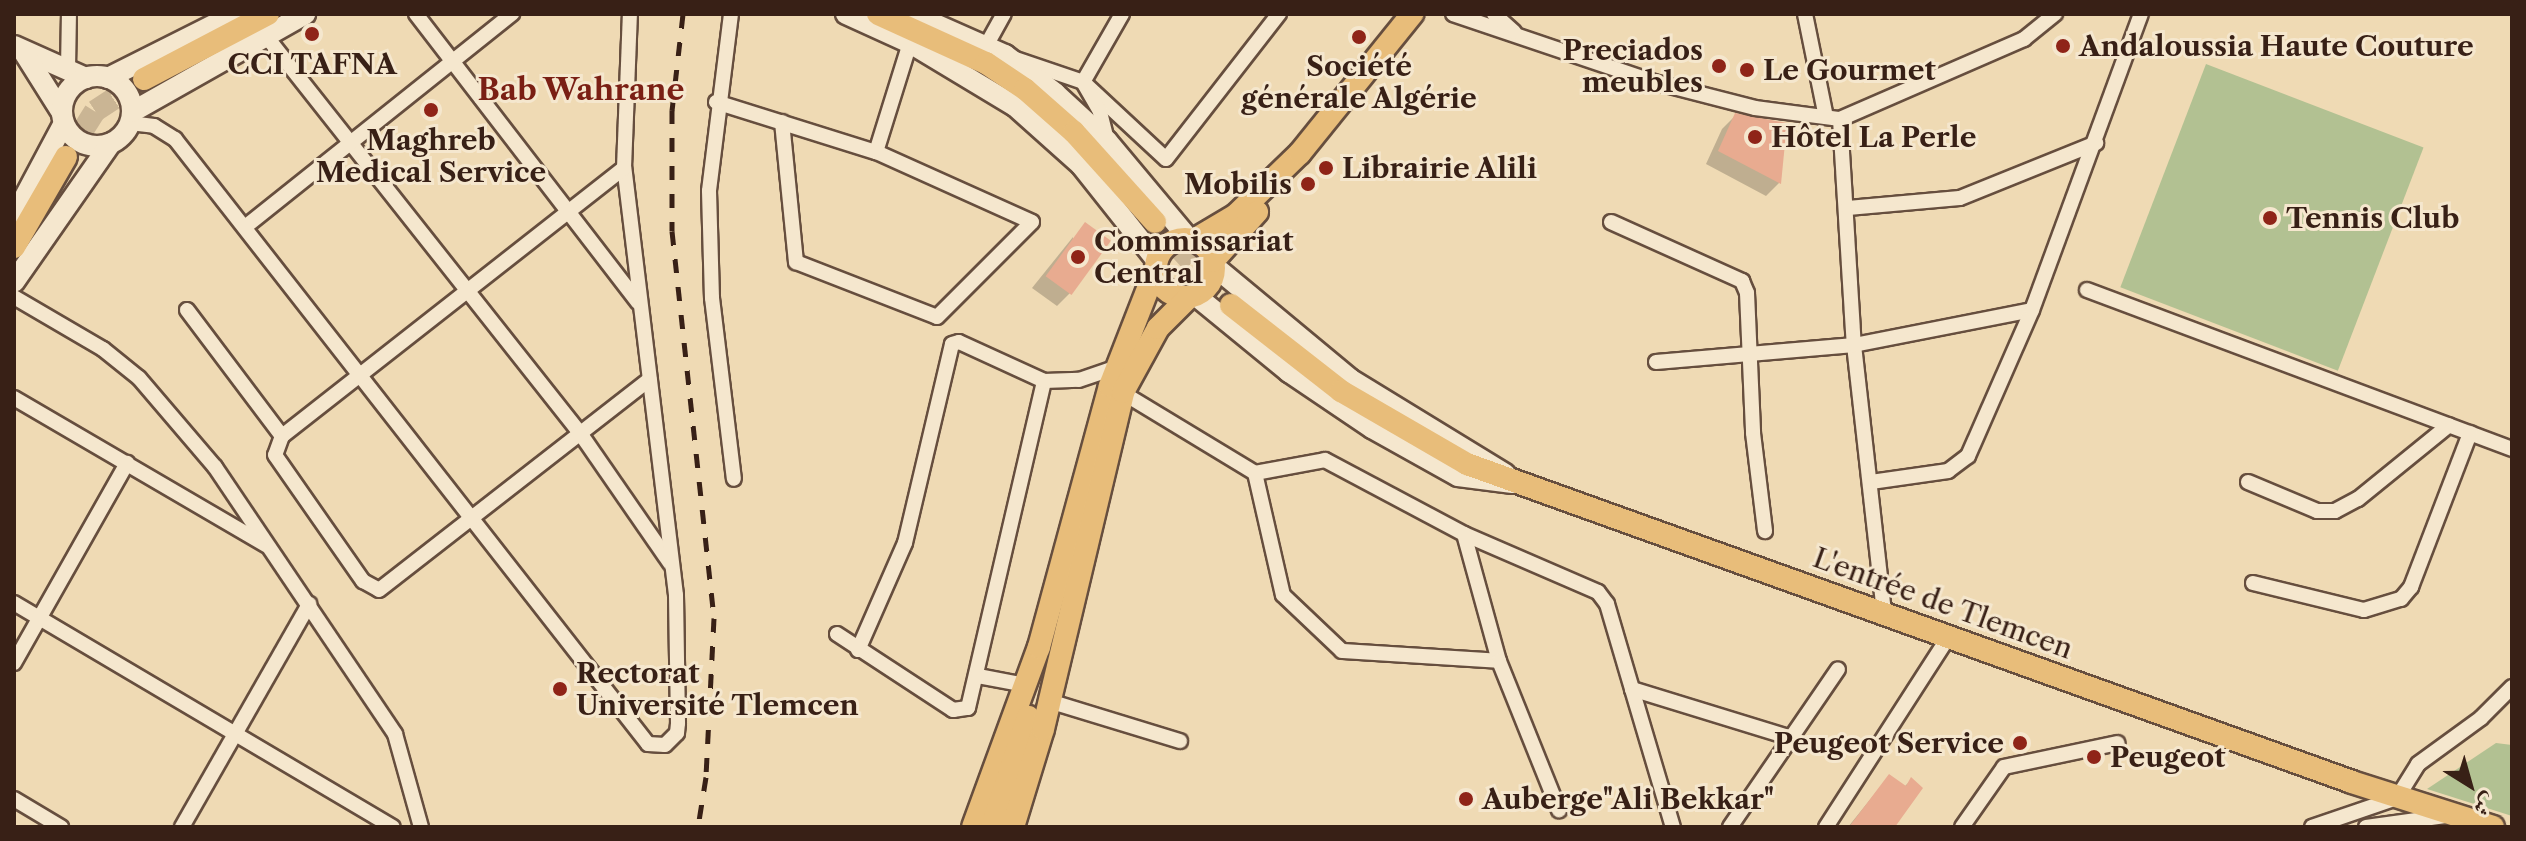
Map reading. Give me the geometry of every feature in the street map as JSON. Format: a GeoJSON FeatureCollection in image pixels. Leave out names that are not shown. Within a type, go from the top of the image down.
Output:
{"type":"FeatureCollection","features":[{"type":"Feature","properties":{"kind":"main road"},"geometry":{"type":"LineString","coordinates":[[108,78],[235,14]]}},
{"type":"Feature","properties":{"kind":"main road"},"geometry":{"type":"LineString","coordinates":[[144,79],[267,25],[305,14]]}},
{"type":"Feature","properties":{"kind":"main road"},"geometry":{"type":"LineString","coordinates":[[846,14],[910,43],[1015,106],[1048,133],[1111,198],[1157,264],[1170,293],[1192,296]]}},
{"type":"Feature","properties":{"kind":"main road"},"geometry":{"type":"LineString","coordinates":[[878,14],[1006,75],[1074,132],[1155,222]]}},
{"type":"Feature","properties":{"kind":"main road"},"geometry":{"type":"LineString","coordinates":[[912,14],[1005,55],[1107,141],[1214,264]]}},
{"type":"Feature","properties":{"kind":"main road"},"geometry":{"type":"LineString","coordinates":[[1115,389],[1158,328],[1192,296],[1207,287],[1214,264],[1412,14]]}},
{"type":"Feature","properties":{"kind":"main road"},"geometry":{"type":"LineString","coordinates":[[14,282],[131,118],[267,25]]}},
{"type":"Feature","properties":{"kind":"main road"},"geometry":{"type":"LineString","coordinates":[[19,49],[77,74],[108,78],[123,88],[131,118]]}},
{"type":"Feature","properties":{"kind":"main road"},"geometry":{"type":"LineString","coordinates":[[19,49],[78,141],[111,143]]}},
{"type":"Feature","properties":{"kind":"main road"},"geometry":{"type":"LineString","coordinates":[[14,217],[63,118],[68,92],[77,74]]}},
{"type":"Feature","properties":{"kind":"main road"},"geometry":{"type":"LineString","coordinates":[[992,827],[1036,697],[1115,389],[1157,264],[1173,242],[1192,240],[1236,215],[1300,153]]}},
{"type":"Feature","properties":{"kind":"main road"},"geometry":{"type":"LineString","coordinates":[[14,247],[66,157]]}},
{"type":"Feature","properties":{"kind":"main road","name":"L'entrée de Tlemcen"},"geometry":{"type":"LineString","coordinates":[[1214,264],[1350,379],[1493,464],[1513,483]]}},
{"type":"Feature","properties":{"kind":"main road","name":"L'entrée de Tlemcen"},"geometry":{"type":"LineString","coordinates":[[1192,296],[1289,372],[1372,428],[1458,476],[1513,483]]}},
{"type":"Feature","properties":{"kind":"main road","name":"L'entrée de Tlemcen"},"geometry":{"type":"LineString","coordinates":[[1231,305],[1341,391],[1444,453],[1513,483],[2397,798]]}},
{"type":"Feature","properties":{"kind":"main road"},"geometry":{"type":"LineString","coordinates":[[973,827],[1036,697]]}},
{"type":"Feature","properties":{"kind":"main road"},"geometry":{"type":"LineString","coordinates":[[1013,827],[1036,697]]}},
{"type":"Feature","properties":{"kind":"main road"},"geometry":{"type":"LineString","coordinates":[[2397,798],[2493,827]]}},
{"type":"Feature","properties":{"kind":"street"},"geometry":{"type":"LineString","coordinates":[[69,14],[77,74]]}},
{"type":"Feature","properties":{"kind":"street"},"geometry":{"type":"LineString","coordinates":[[416,14],[639,303]]}},
{"type":"Feature","properties":{"kind":"street"},"geometry":{"type":"LineString","coordinates":[[245,227],[512,14]]}},
{"type":"Feature","properties":{"kind":"street"},"geometry":{"type":"LineString","coordinates":[[131,118],[169,133],[648,744],[655,746],[673,740],[678,723],[673,566],[624,168],[630,14]]}},
{"type":"Feature","properties":{"kind":"street"},"geometry":{"type":"LineString","coordinates":[[731,14],[716,102],[709,191],[712,298],[734,479]]}},
{"type":"Feature","properties":{"kind":"street"},"geometry":{"type":"LineString","coordinates":[[986,46],[1004,14]]}},
{"type":"Feature","properties":{"kind":"street"},"geometry":{"type":"LineString","coordinates":[[1083,82],[1122,14]]}},
{"type":"Feature","properties":{"kind":"street"},"geometry":{"type":"LineString","coordinates":[[1005,55],[1083,82],[1166,159],[1279,14]]}},
{"type":"Feature","properties":{"kind":"street"},"geometry":{"type":"LineString","coordinates":[[1453,14],[1654,82],[1755,108],[1833,118],[2024,39],[2055,14]]}},
{"type":"Feature","properties":{"kind":"street"},"geometry":{"type":"LineString","coordinates":[[1494,14],[1517,35]]}},
{"type":"Feature","properties":{"kind":"street"},"geometry":{"type":"LineString","coordinates":[[1805,14],[1833,118],[1848,208],[1854,345],[1884,613]]}},
{"type":"Feature","properties":{"kind":"street"},"geometry":{"type":"LineString","coordinates":[[1871,482],[1948,471],[1968,456],[2032,310],[2141,14]]}},
{"type":"Feature","properties":{"kind":"street"},"geometry":{"type":"LineString","coordinates":[[267,25],[350,143],[580,433],[673,566]]}},
{"type":"Feature","properties":{"kind":"street"},"geometry":{"type":"LineString","coordinates":[[876,152],[910,43]]}},
{"type":"Feature","properties":{"kind":"street"},"geometry":{"type":"LineString","coordinates":[[1083,82],[1100,112],[1107,141]]}},
{"type":"Feature","properties":{"kind":"street"},"geometry":{"type":"LineString","coordinates":[[716,102],[782,122],[876,152],[1032,222],[937,317],[796,262],[782,122]]}},
{"type":"Feature","properties":{"kind":"street"},"geometry":{"type":"LineString","coordinates":[[1848,208],[1900,207],[1960,198],[2096,143]]}},
{"type":"Feature","properties":{"kind":"street"},"geometry":{"type":"LineString","coordinates":[[624,168],[282,436],[274,446],[276,459],[372,589],[390,585],[650,379]]}},
{"type":"Feature","properties":{"kind":"street"},"geometry":{"type":"LineString","coordinates":[[1611,222],[1742,281],[1747,293],[1748,351],[1765,531]]}},
{"type":"Feature","properties":{"kind":"street"},"geometry":{"type":"LineString","coordinates":[[2087,290],[2512,449]]}},
{"type":"Feature","properties":{"kind":"street"},"geometry":{"type":"LineString","coordinates":[[14,297],[103,349],[139,378],[215,467],[395,734],[421,827]]}},
{"type":"Feature","properties":{"kind":"street"},"geometry":{"type":"LineString","coordinates":[[187,310],[282,436]]}},
{"type":"Feature","properties":{"kind":"street"},"geometry":{"type":"LineString","coordinates":[[1656,362],[1748,351],[1854,345],[2032,310]]}},
{"type":"Feature","properties":{"kind":"street"},"geometry":{"type":"LineString","coordinates":[[858,650],[905,543],[950,347],[959,342],[1044,381],[1079,380],[1115,389],[1255,473],[1325,460],[1464,534],[1598,592],[1607,604],[1673,827]]}},
{"type":"Feature","properties":{"kind":"street"},"geometry":{"type":"LineString","coordinates":[[837,634],[953,710],[972,703],[1044,381]]}},
{"type":"Feature","properties":{"kind":"street"},"geometry":{"type":"LineString","coordinates":[[14,398],[272,549]]}},
{"type":"Feature","properties":{"kind":"street"},"geometry":{"type":"LineString","coordinates":[[2248,482],[2317,511],[2335,511],[2358,499],[2449,425]]}},
{"type":"Feature","properties":{"kind":"street"},"geometry":{"type":"LineString","coordinates":[[2253,583],[2364,610],[2401,599],[2417,572],[2470,433]]}},
{"type":"Feature","properties":{"kind":"street"},"geometry":{"type":"LineString","coordinates":[[14,663],[127,463]]}},
{"type":"Feature","properties":{"kind":"street"},"geometry":{"type":"LineString","coordinates":[[1255,473],[1283,595],[1342,651],[1499,661]]}},
{"type":"Feature","properties":{"kind":"street"},"geometry":{"type":"LineString","coordinates":[[1464,534],[1499,661],[1559,810]]}},
{"type":"Feature","properties":{"kind":"street"},"geometry":{"type":"LineString","coordinates":[[14,603],[237,731],[393,827]]}},
{"type":"Feature","properties":{"kind":"street"},"geometry":{"type":"LineString","coordinates":[[182,827],[309,604]]}},
{"type":"Feature","properties":{"kind":"street"},"geometry":{"type":"LineString","coordinates":[[1826,827],[1949,636]]}},
{"type":"Feature","properties":{"kind":"street"},"geometry":{"type":"LineString","coordinates":[[1730,827],[1838,669]]}},
{"type":"Feature","properties":{"kind":"street"},"geometry":{"type":"LineString","coordinates":[[978,676],[1180,741]]}},
{"type":"Feature","properties":{"kind":"street"},"geometry":{"type":"LineString","coordinates":[[2312,827],[2397,798],[2418,764],[2481,718],[2512,687]]}},
{"type":"Feature","properties":{"kind":"street"},"geometry":{"type":"LineString","coordinates":[[1632,689],[1791,738]]}},
{"type":"Feature","properties":{"kind":"street"},"geometry":{"type":"LineString","coordinates":[[1962,827],[2004,767],[2118,743]]}},
{"type":"Feature","properties":{"kind":"street"},"geometry":{"type":"LineString","coordinates":[[14,799],[61,827]]}},
{"type":"Feature","properties":{"kind":"street"},"geometry":{"type":"LineString","coordinates":[[2366,827],[2459,815]]}},
{"type":"Feature","properties":{"kind":"green space","name":"Tennis Club"},"geometry":{"type":"Polygon","coordinates":[[[2206,64],[2424,147],[2338,371],[2120,287],[2206,64]]]}},
{"type":"Feature","properties":{"kind":"green space"},"geometry":{"type":"Polygon","coordinates":[[[2496,743],[2512,745],[2512,816],[2427,789],[2496,743]]]}},
{"type":"Feature","properties":{"kind":"building","name":"Hôtel La Perle"},"geometry":{"type":"Polygon","coordinates":[[[1735,113],[1787,123],[1781,184],[1718,151],[1735,113]]]}},
{"type":"Feature","properties":{"kind":"building","name":"Commissariat Central"},"geometry":{"type":"Polygon","coordinates":[[[1085,222],[1111,241],[1072,295],[1046,276],[1085,222]]]}},
{"type":"Feature","properties":{"kind":"building"},"geometry":{"type":"Polygon","coordinates":[[[1889,774],[1906,786],[1911,777],[1923,788],[1895,827],[1849,827],[1889,774]]]}},
{"type":"Feature","properties":{"kind":"tunnel"},"geometry":{"type":"LineString","coordinates":[[66,157],[95,111],[144,79]]}},
{"type":"Feature","properties":{"kind":"tunnel"},"geometry":{"type":"LineString","coordinates":[[1155,222],[1231,305]]}},
{"type":"Feature","properties":{"kind":"railway"},"geometry":{"type":"LineString","coordinates":[[683,14],[672,110],[672,231],[714,618],[706,777],[698,827]]}},
{"type":"Feature","properties":{"kind":"place","name":"CCI TAFNA"},"geometry":{"type":"Point","coordinates":[312,34]}},
{"type":"Feature","properties":{"kind":"place","name":"Société générale Algérie"},"geometry":{"type":"Point","coordinates":[1359,37]}},
{"type":"Feature","properties":{"kind":"place","name":"Andaloussia Haute Couture"},"geometry":{"type":"Point","coordinates":[2063,46]}},
{"type":"Feature","properties":{"kind":"place","name":"Preciados meubles"},"geometry":{"type":"Point","coordinates":[1719,66]}},
{"type":"Feature","properties":{"kind":"place","name":"Le Gourmet"},"geometry":{"type":"Point","coordinates":[1747,70]}},
{"type":"Feature","properties":{"kind":"place","name":"Maghreb Medical Service"},"geometry":{"type":"Point","coordinates":[431,110]}},
{"type":"Feature","properties":{"kind":"place","name":"Hôtel La Perle"},"geometry":{"type":"Point","coordinates":[1755,137]}},
{"type":"Feature","properties":{"kind":"place","name":"Librairie Alili"},"geometry":{"type":"Point","coordinates":[1326,168]}},
{"type":"Feature","properties":{"kind":"place","name":"Mobilis"},"geometry":{"type":"Point","coordinates":[1308,184]}},
{"type":"Feature","properties":{"kind":"place","name":"Tennis Club"},"geometry":{"type":"Point","coordinates":[2270,218]}},
{"type":"Feature","properties":{"kind":"place","name":"Commissariat Central"},"geometry":{"type":"Point","coordinates":[1078,257]}},
{"type":"Feature","properties":{"kind":"place","name":"Rectorat Université Tlemcen"},"geometry":{"type":"Point","coordinates":[560,689]}},
{"type":"Feature","properties":{"kind":"place","name":"Peugeot Service"},"geometry":{"type":"Point","coordinates":[2020,743]}},
{"type":"Feature","properties":{"kind":"place","name":"Peugeot"},"geometry":{"type":"Point","coordinates":[2094,757]}},
{"type":"Feature","properties":{"kind":"place","name":"Auberge\"Ali Bekkar\""},"geometry":{"type":"Point","coordinates":[1466,799]}},
{"type":"Feature","properties":{"kind":"district","name":"Bab Wahrane"},"geometry":{"type":"Point","coordinates":[581,90]}}]}
